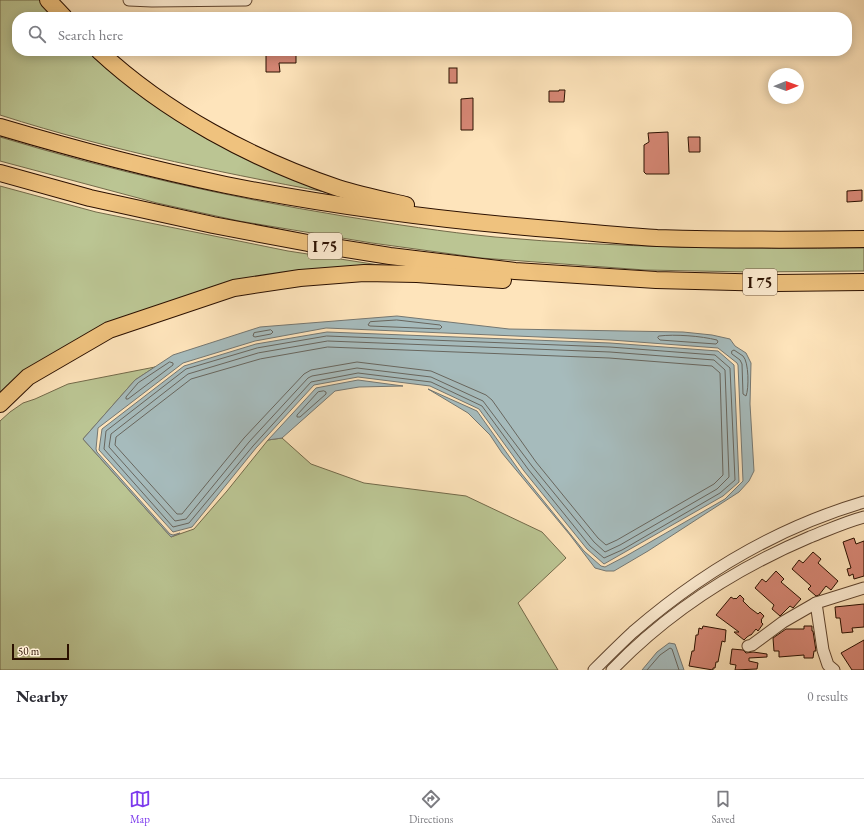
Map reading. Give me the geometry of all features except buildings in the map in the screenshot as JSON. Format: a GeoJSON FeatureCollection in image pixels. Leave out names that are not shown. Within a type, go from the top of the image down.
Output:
{"type":"FeatureCollection","features":[{"type":"Feature","properties":{"kind":"highway"},"geometry":{"type":"LineString","coordinates":[[48,0],[59,12]]}},
{"type":"Feature","properties":{"kind":"highway"},"geometry":{"type":"LineString","coordinates":[[105,56],[153,94],[179,112],[229,141],[268,160],[338,188],[482,223]]}},
{"type":"Feature","properties":{"kind":"highway"},"geometry":{"type":"LineString","coordinates":[[0,127],[107,157],[224,184],[336,204],[398,213],[482,223],[656,238],[776,240],[864,239]]}},
{"type":"Feature","properties":{"kind":"highway","name":"I 75"},"geometry":{"type":"LineString","coordinates":[[0,173],[90,198],[213,225],[308,243],[390,256],[515,271],[656,280],[777,283],[864,282]]}},
{"type":"Feature","properties":{"kind":"highway"},"geometry":{"type":"LineString","coordinates":[[0,404],[28,378],[109,330],[234,288],[300,278],[364,273],[417,274],[554,284],[604,284],[656,280]]}},
{"type":"Feature","properties":{"kind":"street"},"geometry":{"type":"LineString","coordinates":[[129,0],[246,0]]}},
{"type":"Feature","properties":{"kind":"street"},"geometry":{"type":"LineString","coordinates":[[594,670],[633,632],[683,592],[738,557],[797,527],[844,508],[864,502]]}},
{"type":"Feature","properties":{"kind":"street"},"geometry":{"type":"LineString","coordinates":[[612,670],[675,614],[727,579],[781,549],[847,521],[864,517]]}},
{"type":"Feature","properties":{"kind":"street"},"geometry":{"type":"LineString","coordinates":[[748,646],[752,645],[783,622],[800,614],[816,603],[864,588]]}},
{"type":"Feature","properties":{"kind":"street"},"geometry":{"type":"LineString","coordinates":[[816,603],[823,650],[828,665],[834,670]]}},
{"type":"Feature","properties":{"kind":"green space"},"geometry":{"type":"Polygon","coordinates":[[[0,0],[44,0],[55,12],[12,12],[12,56],[100,56],[136,86],[352,197],[174,162],[87,140],[0,115],[0,0]]]}},
{"type":"Feature","properties":{"kind":"green space"},"geometry":{"type":"Polygon","coordinates":[[[0,137],[127,172],[213,192],[300,209],[381,222],[495,237],[588,244],[725,248],[864,248],[864,271],[749,272],[645,270],[481,258],[372,243],[239,221],[157,203],[0,161],[0,137]]]}},
{"type":"Feature","properties":{"kind":"green space"},"geometry":{"type":"Polygon","coordinates":[[[0,186],[96,212],[288,251],[392,267],[182,300],[0,397],[0,186]]]}},
{"type":"Feature","properties":{"kind":"green space"},"geometry":{"type":"Polygon","coordinates":[[[155,367],[135,380],[83,439],[171,537],[194,529],[268,440],[282,438],[311,464],[364,483],[466,496],[542,532],[566,558],[518,603],[558,670],[0,670],[0,421],[23,403],[68,384],[155,367]]]}},
{"type":"Feature","properties":{"kind":"water"},"geometry":{"type":"Polygon","coordinates":[[[397,316],[509,329],[683,332],[712,335],[730,339],[735,346],[746,353],[751,363],[750,404],[754,471],[749,481],[739,492],[648,551],[614,571],[606,571],[595,568],[570,535],[502,453],[490,435],[468,413],[428,389],[477,411],[521,473],[584,551],[601,566],[605,567],[725,499],[743,481],[737,363],[718,348],[611,340],[326,328],[255,341],[183,363],[98,428],[96,449],[97,452],[170,534],[173,535],[180,533],[171,537],[83,439],[135,380],[173,355],[260,327],[397,316]]]}},
{"type":"Feature","properties":{"kind":"water"},"geometry":{"type":"Polygon","coordinates":[[[327,332],[610,343],[718,351],[734,365],[739,482],[723,496],[604,564],[587,549],[524,471],[479,409],[430,386],[358,377],[314,385],[256,448],[192,527],[173,532],[99,450],[102,429],[184,366],[256,344],[327,332]]]}},
{"type":"Feature","properties":{"kind":"water"},"geometry":{"type":"Polygon","coordinates":[[[358,380],[403,386],[359,387],[335,391],[282,438],[268,440],[316,388],[358,380]]]}},
{"type":"Feature","properties":{"kind":"water"},"geometry":{"type":"Polygon","coordinates":[[[669,643],[675,644],[684,670],[642,670],[657,652],[669,643]]]}}]}
